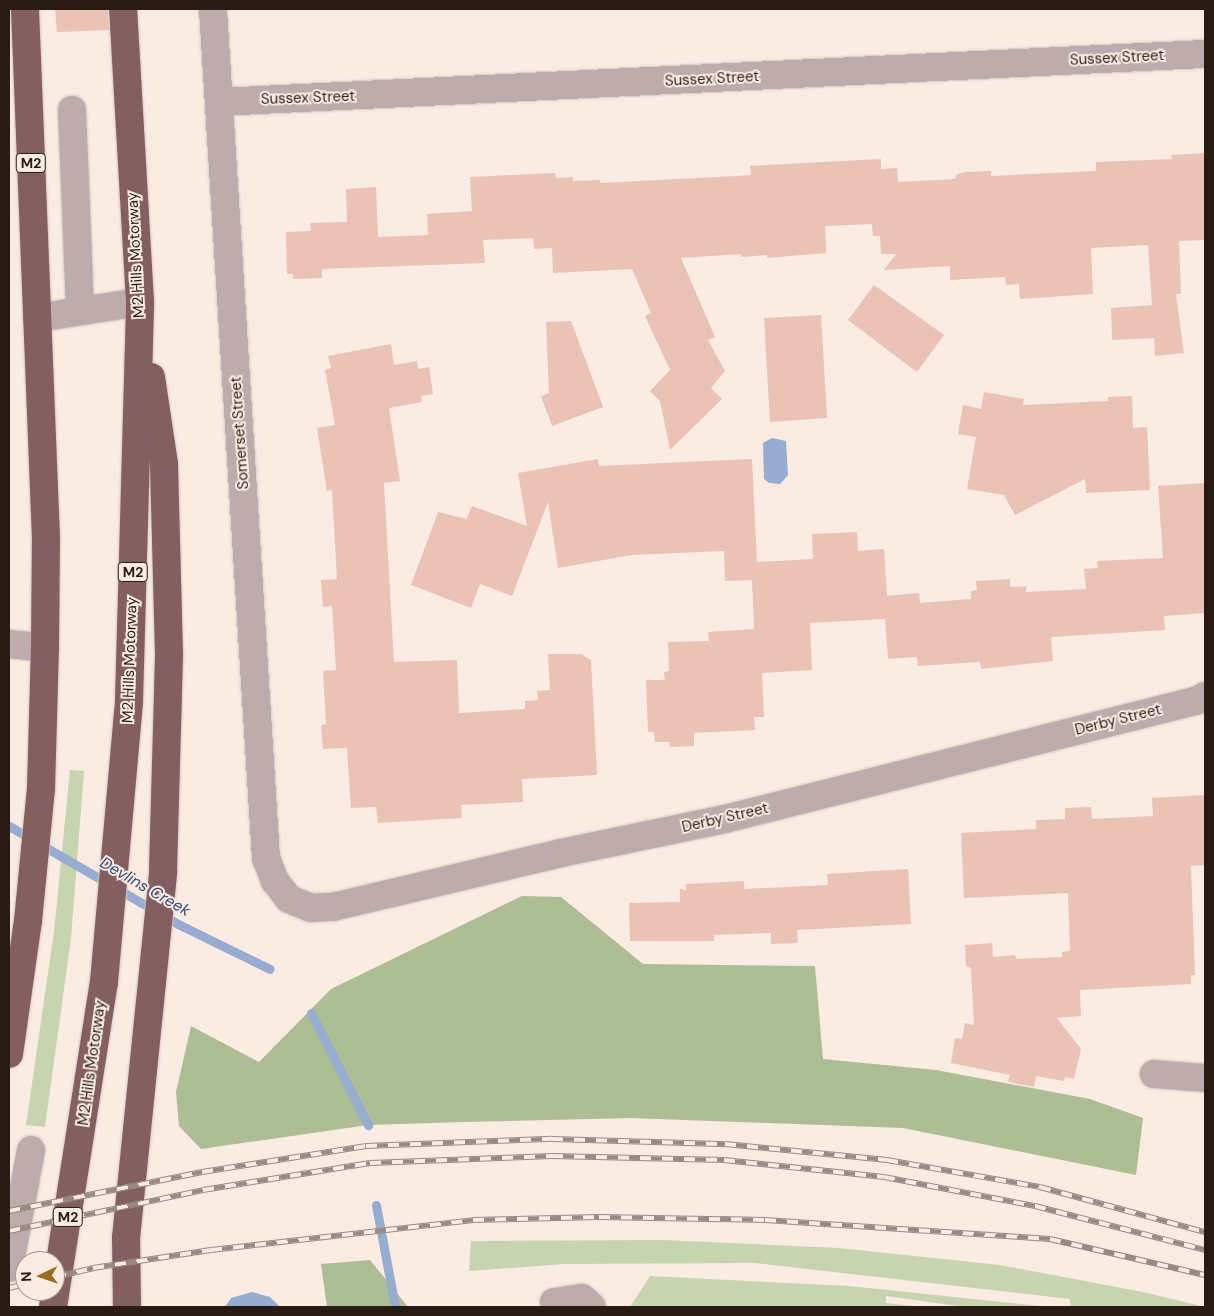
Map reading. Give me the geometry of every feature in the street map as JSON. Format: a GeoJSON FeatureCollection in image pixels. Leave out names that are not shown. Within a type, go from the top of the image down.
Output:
{"type":"FeatureCollection","features":[{"type":"Feature","properties":{"kind":"highway","name":"M2"},"geometry":{"type":"LineString","coordinates":[[9,1054],[28,922],[41,789],[45,648],[46,539],[25,9]]}},
{"type":"Feature","properties":{"kind":"highway","name":"M2 Hills Motorway"},"geometry":{"type":"LineString","coordinates":[[53,1307],[104,982],[118,842],[129,701],[140,302],[122,9]]}},
{"type":"Feature","properties":{"kind":"highway"},"geometry":{"type":"LineString","coordinates":[[127,1307],[126,1238],[149,1020],[162,871],[169,655],[164,474],[140,302]]}},
{"type":"Feature","properties":{"kind":"highway"},"geometry":{"type":"LineString","coordinates":[[126,1238],[142,1307]]}},
{"type":"Feature","properties":{"kind":"street","name":"Somerset Street"},"geometry":{"type":"LineString","coordinates":[[214,9],[266,858]]}},
{"type":"Feature","properties":{"kind":"street","name":"Sussex Street"},"geometry":{"type":"LineString","coordinates":[[219,102],[1205,54]]}},
{"type":"Feature","properties":{"kind":"street"},"geometry":{"type":"LineString","coordinates":[[72,110],[80,311]]}},
{"type":"Feature","properties":{"kind":"street"},"geometry":{"type":"LineString","coordinates":[[37,318],[140,302]]}},
{"type":"Feature","properties":{"kind":"street"},"geometry":{"type":"LineString","coordinates":[[9,644],[45,648]]}},
{"type":"Feature","properties":{"kind":"street","name":"Derby Street"},"geometry":{"type":"LineString","coordinates":[[266,858],[275,881],[289,899],[311,908],[333,907],[561,853],[725,819],[1205,696]]}},
{"type":"Feature","properties":{"kind":"street"},"geometry":{"type":"LineString","coordinates":[[1154,1074],[1205,1078]]}},
{"type":"Feature","properties":{"kind":"street"},"geometry":{"type":"LineString","coordinates":[[9,1268],[31,1150]]}},
{"type":"Feature","properties":{"kind":"street"},"geometry":{"type":"LineString","coordinates":[[554,1302],[582,1298],[592,1307]]}},
{"type":"Feature","properties":{"kind":"green space"},"geometry":{"type":"Polygon","coordinates":[[[70,770],[84,771],[71,938],[45,1127],[26,1125],[54,932],[70,770]]]}},
{"type":"Feature","properties":{"kind":"green space"},"geometry":{"type":"Polygon","coordinates":[[[522,896],[561,897],[643,964],[815,966],[823,1059],[936,1070],[1090,1099],[1143,1118],[1136,1175],[903,1128],[631,1118],[464,1122],[368,1125],[201,1149],[179,1126],[176,1092],[191,1026],[259,1062],[331,989],[522,896]]]}},
{"type":"Feature","properties":{"kind":"green space"},"geometry":{"type":"Polygon","coordinates":[[[663,1240],[839,1248],[1000,1265],[1143,1292],[1205,1307],[1071,1307],[1070,1299],[755,1263],[564,1264],[469,1271],[471,1241],[663,1240]]]}},
{"type":"Feature","properties":{"kind":"green space"},"geometry":{"type":"Polygon","coordinates":[[[370,1260],[408,1307],[327,1307],[321,1264],[370,1260]]]}},
{"type":"Feature","properties":{"kind":"green space"},"geometry":{"type":"Polygon","coordinates":[[[650,1276],[849,1286],[1050,1307],[965,1307],[886,1296],[886,1303],[921,1307],[630,1307],[650,1276]]]}},
{"type":"Feature","properties":{"kind":"water"},"geometry":{"type":"Polygon","coordinates":[[[772,438],[786,441],[788,475],[780,484],[769,483],[764,479],[763,443],[772,438]]]}},
{"type":"Feature","properties":{"kind":"water"},"geometry":{"type":"Polygon","coordinates":[[[252,1292],[270,1297],[280,1307],[225,1307],[231,1298],[252,1292]]]}},
{"type":"Feature","properties":{"kind":"building"},"geometry":{"type":"Polygon","coordinates":[[[55,9],[108,9],[109,30],[57,32],[55,9]]]}},
{"type":"Feature","properties":{"kind":"building"},"geometry":{"type":"Polygon","coordinates":[[[1205,153],[1205,240],[1179,241],[1181,294],[1176,294],[1184,353],[1155,356],[1154,338],[1112,340],[1111,308],[1152,305],[1148,245],[1091,248],[1093,294],[1020,299],[1019,284],[1006,285],[1005,277],[950,280],[950,266],[884,270],[896,254],[881,254],[880,236],[873,236],[872,224],[825,226],[826,253],[767,258],[767,255],[741,257],[741,254],[681,258],[715,337],[708,340],[725,371],[711,388],[722,399],[670,450],[660,401],[650,391],[670,370],[645,316],[651,313],[632,269],[553,273],[552,248],[534,249],[533,238],[483,240],[485,263],[322,269],[322,278],[293,279],[293,274],[287,274],[286,232],[311,231],[310,223],[347,222],[346,189],[376,187],[378,237],[428,235],[427,214],[472,211],[470,177],[555,173],[556,178],[573,177],[573,181],[600,180],[600,183],[751,175],[750,166],[881,159],[881,169],[897,168],[898,182],[955,179],[956,175],[965,172],[991,171],[991,176],[1096,171],[1096,162],[1172,159],[1171,155],[1205,153]]]}},
{"type":"Feature","properties":{"kind":"building"},"geometry":{"type":"Polygon","coordinates":[[[874,285],[944,335],[917,372],[848,320],[874,285]]]}},
{"type":"Feature","properties":{"kind":"building"},"geometry":{"type":"Polygon","coordinates":[[[821,315],[827,418],[770,422],[764,318],[821,315]]]}},
{"type":"Feature","properties":{"kind":"building"},"geometry":{"type":"Polygon","coordinates":[[[571,321],[603,407],[552,426],[541,396],[549,393],[546,322],[571,321]]]}},
{"type":"Feature","properties":{"kind":"building"},"geometry":{"type":"Polygon","coordinates":[[[391,344],[394,365],[417,361],[418,369],[429,367],[433,394],[421,396],[422,402],[389,408],[400,481],[384,483],[394,662],[457,660],[459,713],[525,709],[525,701],[538,700],[537,691],[550,690],[548,654],[581,654],[591,660],[597,775],[522,779],[523,802],[461,805],[462,818],[378,823],[376,807],[351,808],[347,748],[323,749],[321,725],[326,724],[323,671],[336,670],[332,606],[323,607],[321,580],[337,579],[332,490],[327,491],[317,428],[335,425],[325,370],[331,368],[328,356],[391,344]]]}},
{"type":"Feature","properties":{"kind":"building"},"geometry":{"type":"Polygon","coordinates":[[[984,392],[1024,399],[1023,405],[1108,401],[1108,397],[1132,396],[1133,428],[1147,427],[1150,490],[1086,493],[1085,479],[1015,515],[1004,495],[967,489],[976,437],[958,434],[963,405],[981,409],[984,392]]]}},
{"type":"Feature","properties":{"kind":"building"},"geometry":{"type":"Polygon","coordinates":[[[598,459],[599,466],[752,459],[757,562],[813,559],[812,534],[857,532],[858,551],[884,549],[887,596],[919,593],[920,603],[971,599],[971,591],[977,590],[976,581],[1010,579],[1010,587],[1026,586],[1026,592],[1086,589],[1084,569],[1098,568],[1097,561],[1163,558],[1158,486],[1205,483],[1205,613],[1164,616],[1165,630],[1051,637],[1053,661],[981,669],[980,662],[918,666],[917,657],[888,659],[885,619],[810,623],[812,670],[762,673],[764,717],[754,717],[755,730],[694,733],[694,746],[670,747],[669,742],[655,742],[654,732],[648,732],[646,680],[665,680],[664,672],[669,671],[668,642],[709,641],[708,632],[754,629],[752,580],[725,581],[724,551],[632,555],[558,568],[548,502],[512,596],[480,584],[471,608],[411,585],[438,512],[467,519],[472,506],[527,526],[518,473],[598,459]]]}},
{"type":"Feature","properties":{"kind":"building"},"geometry":{"type":"Polygon","coordinates":[[[1205,795],[1205,865],[1191,866],[1195,975],[1191,975],[1191,984],[1080,990],[1081,1016],[1057,1018],[1081,1049],[1074,1079],[1065,1077],[1064,1081],[1036,1076],[1034,1087],[1008,1082],[1010,1075],[951,1063],[955,1038],[962,1039],[965,1023],[974,1025],[971,968],[966,966],[965,945],[992,943],[993,957],[1015,955],[1016,959],[1062,957],[1062,952],[1070,951],[1068,893],[964,898],[961,833],[1036,829],[1036,820],[1065,819],[1065,808],[1091,807],[1092,819],[1153,816],[1152,798],[1205,795]]]}},
{"type":"Feature","properties":{"kind":"building"},"geometry":{"type":"Polygon","coordinates":[[[908,869],[911,924],[797,930],[798,943],[771,944],[771,933],[714,935],[714,941],[630,941],[629,903],[680,902],[680,889],[686,890],[686,884],[744,881],[744,889],[828,885],[827,874],[908,869]]]}},
{"type":"Feature","properties":{"kind":"waterway","name":"Devlins Creek"},"geometry":{"type":"LineString","coordinates":[[9,826],[178,924],[270,969]]}},
{"type":"Feature","properties":{"kind":"waterway","name":"Devlins Creek"},"geometry":{"type":"LineString","coordinates":[[311,1013],[368,1125]]}},
{"type":"Feature","properties":{"kind":"waterway","name":"Devlins Creek"},"geometry":{"type":"LineString","coordinates":[[376,1205],[395,1307]]}},
{"type":"Feature","properties":{"kind":"railway"},"geometry":{"type":"LineString","coordinates":[[9,1211],[202,1172],[366,1146],[552,1139],[725,1144],[887,1160],[1040,1187],[1205,1232]]}},
{"type":"Feature","properties":{"kind":"railway"},"geometry":{"type":"LineString","coordinates":[[9,1231],[203,1190],[370,1163],[552,1156],[724,1160],[884,1177],[1035,1206],[1205,1250]]}},
{"type":"Feature","properties":{"kind":"railway"},"geometry":{"type":"LineString","coordinates":[[65,1275],[93,1268],[211,1250],[473,1220],[599,1217],[765,1220],[1050,1239],[1205,1275]]}},
{"type":"Feature","properties":{"kind":"railway"},"geometry":{"type":"LineString","coordinates":[[9,1288],[15,1286]]}}]}
